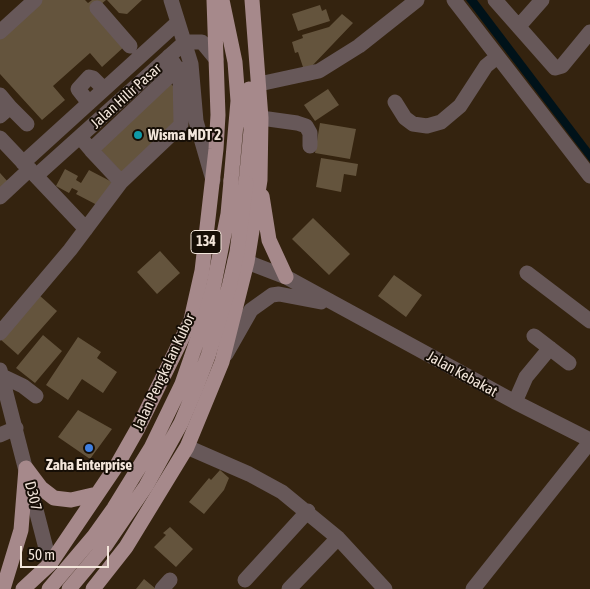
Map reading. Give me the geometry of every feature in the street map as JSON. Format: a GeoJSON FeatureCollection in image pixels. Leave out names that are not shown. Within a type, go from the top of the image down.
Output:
{"type":"FeatureCollection","features":[{"type":"Feature","properties":{"kind":"main road","name":"Jalan Pengkalan Kubor"},"geometry":{"type":"LineString","coordinates":[[23,589],[50,564],[97,494],[138,428],[168,371],[191,320],[202,271],[214,183],[218,115],[214,0]]}},
{"type":"Feature","properties":{"kind":"main road","name":"Jalan Pengkalan Kubor"},"geometry":{"type":"LineString","coordinates":[[93,589],[126,547],[188,448],[222,362],[248,262],[246,181],[235,62],[222,0]]}},
{"type":"Feature","properties":{"kind":"main road","name":"Jalan Pengkalan Kubor"},"geometry":{"type":"LineString","coordinates":[[69,589],[106,546],[146,486],[172,439],[195,390],[211,348],[237,252],[246,181],[250,130],[248,0]]}},
{"type":"Feature","properties":{"kind":"main road","name":"Jalan Pengkalan Kubor"},"geometry":{"type":"LineString","coordinates":[[49,589],[88,543],[114,508],[151,448],[171,408],[194,351],[214,284],[222,249],[246,181],[261,118],[252,0]]}},
{"type":"Feature","properties":{"kind":"main road"},"geometry":{"type":"LineString","coordinates":[[246,181],[286,277]]}},
{"type":"Feature","properties":{"kind":"main road"},"geometry":{"type":"LineString","coordinates":[[26,468],[41,488],[54,498],[70,500],[97,494]]}},
{"type":"Feature","properties":{"kind":"main road"},"geometry":{"type":"LineString","coordinates":[[3,589],[20,530],[26,468]]}},
{"type":"Feature","properties":{"kind":"main road"},"geometry":{"type":"LineString","coordinates":[[77,525],[68,551],[72,559],[82,566],[102,563],[126,547]]}},
{"type":"Feature","properties":{"kind":"main road"},"geometry":{"type":"LineString","coordinates":[[50,564],[56,589]]}},
{"type":"Feature","properties":{"kind":"main road"},"geometry":{"type":"LineString","coordinates":[[104,589],[108,572]]}},
{"type":"Feature","properties":{"kind":"street"},"geometry":{"type":"LineString","coordinates":[[0,32],[35,0]]}},
{"type":"Feature","properties":{"kind":"street"},"geometry":{"type":"LineString","coordinates":[[171,0],[185,42],[193,75],[199,136],[214,183]]}},
{"type":"Feature","properties":{"kind":"street"},"geometry":{"type":"LineString","coordinates":[[259,84],[319,71],[359,46],[417,0]]}},
{"type":"Feature","properties":{"kind":"street"},"geometry":{"type":"LineString","coordinates":[[454,0],[590,176]]}},
{"type":"Feature","properties":{"kind":"street"},"geometry":{"type":"LineString","coordinates":[[495,0],[555,68],[562,66],[590,32]]}},
{"type":"Feature","properties":{"kind":"street"},"geometry":{"type":"LineString","coordinates":[[519,26],[542,0]]}},
{"type":"Feature","properties":{"kind":"street"},"geometry":{"type":"LineString","coordinates":[[93,3],[130,46]]}},
{"type":"Feature","properties":{"kind":"street","name":"Jalan Hilir Pasar"},"geometry":{"type":"LineString","coordinates":[[30,169],[89,103],[178,22]]}},
{"type":"Feature","properties":{"kind":"street"},"geometry":{"type":"LineString","coordinates":[[185,42],[196,40],[202,42],[216,60]]}},
{"type":"Feature","properties":{"kind":"street","name":"Jalan Hilir Pasar"},"geometry":{"type":"LineString","coordinates":[[30,169],[80,137],[174,62],[185,42]]}},
{"type":"Feature","properties":{"kind":"street"},"geometry":{"type":"LineString","coordinates":[[395,102],[405,118],[413,124],[427,126],[441,122],[460,106],[486,66],[497,57]]}},
{"type":"Feature","properties":{"kind":"street"},"geometry":{"type":"LineString","coordinates":[[91,150],[174,62]]}},
{"type":"Feature","properties":{"kind":"street"},"geometry":{"type":"LineString","coordinates":[[0,333],[86,229],[121,182],[181,126],[182,111],[174,62]]}},
{"type":"Feature","properties":{"kind":"street"},"geometry":{"type":"LineString","coordinates":[[0,95],[5,111],[27,124]]}},
{"type":"Feature","properties":{"kind":"street"},"geometry":{"type":"LineString","coordinates":[[261,118],[306,126],[310,133],[310,146]]}},
{"type":"Feature","properties":{"kind":"street"},"geometry":{"type":"LineString","coordinates":[[80,137],[121,182]]}},
{"type":"Feature","properties":{"kind":"street"},"geometry":{"type":"LineString","coordinates":[[0,138],[86,229]]}},
{"type":"Feature","properties":{"kind":"street"},"geometry":{"type":"LineString","coordinates":[[0,197],[30,169]]}},
{"type":"Feature","properties":{"kind":"street","name":"Jalan Kebakat"},"geometry":{"type":"LineString","coordinates":[[202,271],[210,263],[216,261],[248,262],[286,277],[590,441]]}},
{"type":"Feature","properties":{"kind":"street"},"geometry":{"type":"LineString","coordinates":[[527,273],[590,321]]}},
{"type":"Feature","properties":{"kind":"street","name":"Jalan Kebakat"},"geometry":{"type":"LineString","coordinates":[[222,362],[251,310],[272,295],[279,294],[335,305]]}},
{"type":"Feature","properties":{"kind":"street"},"geometry":{"type":"LineString","coordinates":[[534,336],[569,363]]}},
{"type":"Feature","properties":{"kind":"street"},"geometry":{"type":"LineString","coordinates":[[515,402],[526,377],[550,348]]}},
{"type":"Feature","properties":{"kind":"street"},"geometry":{"type":"LineString","coordinates":[[2,378],[24,386],[36,396]]}},
{"type":"Feature","properties":{"kind":"street","name":"D307"},"geometry":{"type":"LineString","coordinates":[[2,378],[50,564]]}},
{"type":"Feature","properties":{"kind":"street"},"geometry":{"type":"LineString","coordinates":[[0,435],[16,428]]}},
{"type":"Feature","properties":{"kind":"street"},"geometry":{"type":"LineString","coordinates":[[478,587],[590,441]]}},
{"type":"Feature","properties":{"kind":"street"},"geometry":{"type":"LineString","coordinates":[[188,448],[257,478],[282,492],[308,511],[338,538],[386,589]]}},
{"type":"Feature","properties":{"kind":"street"},"geometry":{"type":"LineString","coordinates":[[245,580],[308,511]]}},
{"type":"Feature","properties":{"kind":"street"},"geometry":{"type":"LineString","coordinates":[[289,589],[338,538]]}},
{"type":"Feature","properties":{"kind":"shaded area"},"geometry":{"type":"Polygon","coordinates":[[[466,0],[477,0],[590,149],[590,162],[466,0]]]}},
{"type":"Feature","properties":{"kind":"building"},"geometry":{"type":"Polygon","coordinates":[[[41,0],[85,0],[88,3],[92,0],[106,0],[94,10],[126,45],[102,67],[90,53],[53,86],[65,100],[42,120],[0,74],[0,37],[41,0]]]}},
{"type":"Feature","properties":{"kind":"building"},"geometry":{"type":"Polygon","coordinates":[[[107,0],[142,0],[127,14],[119,13],[107,0]]]}},
{"type":"Feature","properties":{"kind":"building"},"geometry":{"type":"Polygon","coordinates":[[[320,5],[322,11],[326,9],[330,21],[298,31],[292,14],[320,5]]]}},
{"type":"Feature","properties":{"kind":"building"},"geometry":{"type":"Polygon","coordinates":[[[342,14],[353,23],[311,67],[304,70],[298,52],[295,53],[292,42],[303,38],[302,35],[329,27],[342,14]]]}},
{"type":"Feature","properties":{"kind":"building","name":"Wisma MDT 2"},"geometry":{"type":"Polygon","coordinates":[[[171,84],[173,86],[176,122],[122,173],[100,149],[171,84]]]}},
{"type":"Feature","properties":{"kind":"building"},"geometry":{"type":"Polygon","coordinates":[[[328,89],[339,105],[315,121],[304,105],[328,89]]]}},
{"type":"Feature","properties":{"kind":"building"},"geometry":{"type":"Polygon","coordinates":[[[320,123],[356,129],[350,159],[315,153],[320,123]]]}},
{"type":"Feature","properties":{"kind":"building"},"geometry":{"type":"Polygon","coordinates":[[[321,158],[358,164],[356,176],[344,174],[341,192],[316,187],[321,158]]]}},
{"type":"Feature","properties":{"kind":"building"},"geometry":{"type":"Polygon","coordinates":[[[65,169],[78,176],[76,180],[81,183],[89,170],[112,182],[99,206],[76,194],[78,191],[72,188],[69,193],[56,186],[65,169]]]}},
{"type":"Feature","properties":{"kind":"building"},"geometry":{"type":"Polygon","coordinates":[[[0,173],[9,183],[0,191],[0,173]]]}},
{"type":"Feature","properties":{"kind":"building"},"geometry":{"type":"Polygon","coordinates":[[[313,218],[350,254],[329,275],[292,239],[313,218]]]}},
{"type":"Feature","properties":{"kind":"building"},"geometry":{"type":"Polygon","coordinates":[[[160,251],[180,273],[157,294],[137,272],[160,251]]]}},
{"type":"Feature","properties":{"kind":"building"},"geometry":{"type":"Polygon","coordinates":[[[394,275],[422,295],[406,317],[378,296],[394,275]]]}},
{"type":"Feature","properties":{"kind":"building"},"geometry":{"type":"Polygon","coordinates":[[[39,295],[57,311],[18,355],[0,339],[39,295]]]}},
{"type":"Feature","properties":{"kind":"building"},"geometry":{"type":"Polygon","coordinates":[[[43,335],[62,351],[35,383],[16,368],[43,335]]]}},
{"type":"Feature","properties":{"kind":"building"},"geometry":{"type":"Polygon","coordinates":[[[78,337],[101,352],[97,358],[117,372],[103,393],[82,379],[68,400],[46,385],[78,337]]]}},
{"type":"Feature","properties":{"kind":"building"},"geometry":{"type":"Polygon","coordinates":[[[78,410],[112,429],[90,459],[58,437],[78,410]]]}},
{"type":"Feature","properties":{"kind":"building"},"geometry":{"type":"Polygon","coordinates":[[[220,470],[229,478],[224,490],[204,514],[189,502],[209,478],[211,480],[220,470]]]}},
{"type":"Feature","properties":{"kind":"building"},"geometry":{"type":"Polygon","coordinates":[[[170,527],[193,549],[176,567],[154,547],[166,535],[163,533],[170,527]]]}},
{"type":"Feature","properties":{"kind":"building"},"geometry":{"type":"Polygon","coordinates":[[[144,579],[156,589],[136,589],[144,579]]]}},
{"type":"Feature","properties":{"kind":"place","name":"Wisma MDT 2"},"geometry":{"type":"Point","coordinates":[138,135]}},
{"type":"Feature","properties":{"kind":"place","name":"Zaha Enterprise"},"geometry":{"type":"Point","coordinates":[89,448]}}]}
